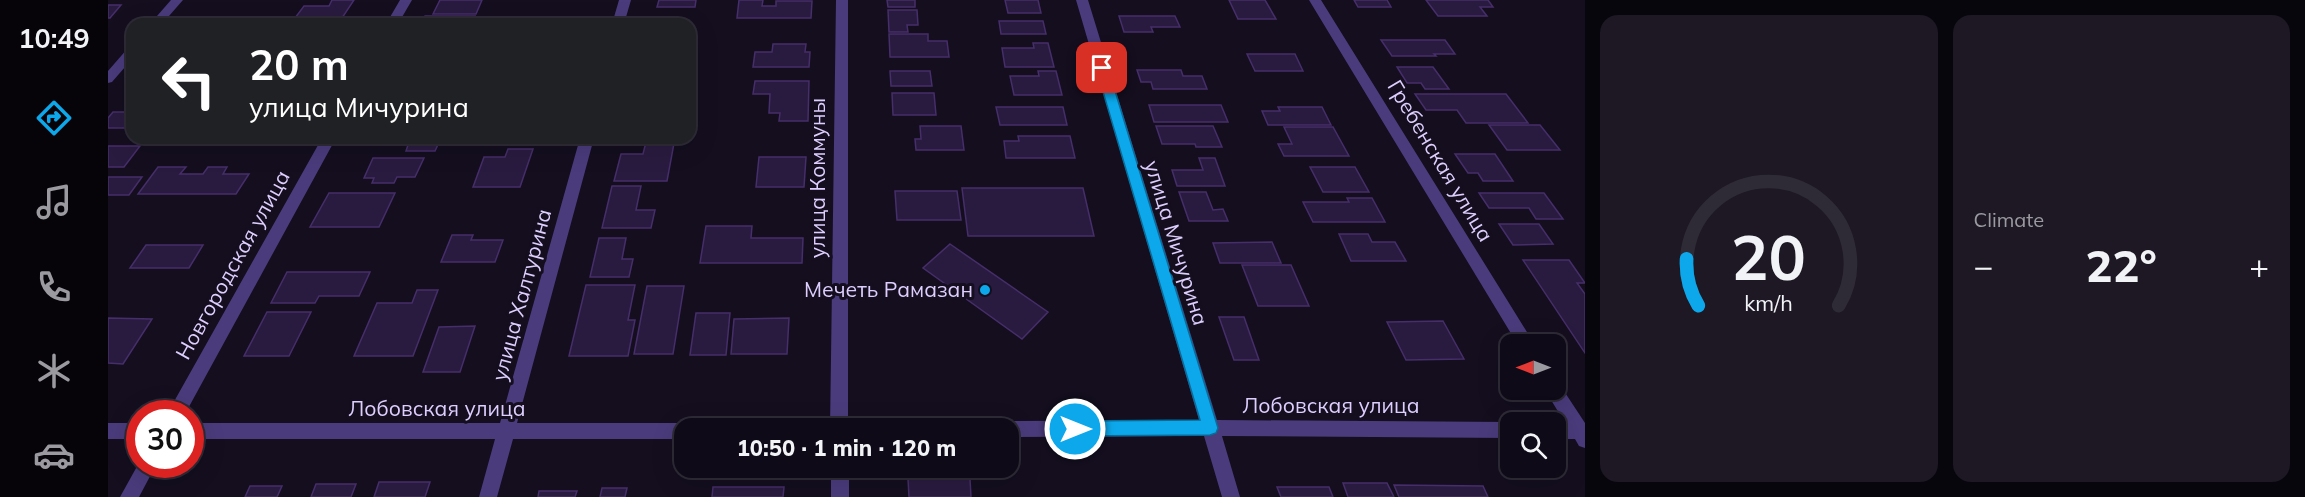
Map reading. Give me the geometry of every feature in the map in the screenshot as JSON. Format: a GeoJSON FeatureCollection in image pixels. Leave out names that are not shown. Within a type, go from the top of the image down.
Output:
{"type":"FeatureCollection","features":[{"type":"Feature","properties":{"kind":"street"},"geometry":{"type":"LineString","coordinates":[[161,18],[177,0]]}},
{"type":"Feature","properties":{"kind":"street"},"geometry":{"type":"LineString","coordinates":[[396,18],[406,0]]}},
{"type":"Feature","properties":{"kind":"street"},"geometry":{"type":"LineString","coordinates":[[620,18],[625,0]]}},
{"type":"Feature","properties":{"kind":"street","name":"улица Коммуны"},"geometry":{"type":"LineString","coordinates":[[839,418],[842,0]]}},
{"type":"Feature","properties":{"kind":"street","name":"улица Мичурина"},"geometry":{"type":"LineString","coordinates":[[1082,0],[1231,497]]}},
{"type":"Feature","properties":{"kind":"street","name":"Гребенская улица"},"geometry":{"type":"LineString","coordinates":[[1315,0],[1520,334]]}},
{"type":"Feature","properties":{"kind":"street"},"geometry":{"type":"LineString","coordinates":[[108,79],[126,58]]}},
{"type":"Feature","properties":{"kind":"street","name":"Новгородская улица"},"geometry":{"type":"LineString","coordinates":[[184,400],[326,144]]}},
{"type":"Feature","properties":{"kind":"street","name":"улица Халтурина"},"geometry":{"type":"LineString","coordinates":[[488,497],[585,144]]}},
{"type":"Feature","properties":{"kind":"street"},"geometry":{"type":"LineString","coordinates":[[1561,400],[1583,434]]}},
{"type":"Feature","properties":{"kind":"street","name":"Лобовская улица"},"geometry":{"type":"LineString","coordinates":[[1019,429],[1500,430]]}},
{"type":"Feature","properties":{"kind":"street"},"geometry":{"type":"LineString","coordinates":[[108,431],[126,431]]}},
{"type":"Feature","properties":{"kind":"street","name":"Лобовская улица"},"geometry":{"type":"LineString","coordinates":[[204,431],[674,431]]}},
{"type":"Feature","properties":{"kind":"street"},"geometry":{"type":"LineString","coordinates":[[1566,432],[1583,434]]}},
{"type":"Feature","properties":{"kind":"street"},"geometry":{"type":"LineString","coordinates":[[129,497],[140,478]]}},
{"type":"Feature","properties":{"kind":"street"},"geometry":{"type":"LineString","coordinates":[[840,478],[840,497]]}},
{"type":"Feature","properties":{"kind":"building"},"geometry":{"type":"Polygon","coordinates":[[[332,0],[354,0],[342,18],[295,18],[304,6],[329,6],[332,0]]]}},
{"type":"Feature","properties":{"kind":"building"},"geometry":{"type":"Polygon","coordinates":[[[440,0],[482,0],[476,14],[433,14],[440,0]]]}},
{"type":"Feature","properties":{"kind":"building"},"geometry":{"type":"Polygon","coordinates":[[[659,0],[696,0],[695,7],[657,7],[659,0]]]}},
{"type":"Feature","properties":{"kind":"building"},"geometry":{"type":"Polygon","coordinates":[[[739,0],[763,0],[762,6],[776,6],[776,1],[812,1],[811,18],[737,18],[739,0]]]}},
{"type":"Feature","properties":{"kind":"building"},"geometry":{"type":"Polygon","coordinates":[[[887,0],[915,0],[915,7],[888,7],[887,0]]]}},
{"type":"Feature","properties":{"kind":"building"},"geometry":{"type":"Polygon","coordinates":[[[1005,0],[1038,0],[1041,13],[1008,13],[1005,0]]]}},
{"type":"Feature","properties":{"kind":"building"},"geometry":{"type":"Polygon","coordinates":[[[1229,0],[1265,0],[1276,19],[1238,19],[1229,0]]]}},
{"type":"Feature","properties":{"kind":"building"},"geometry":{"type":"Polygon","coordinates":[[[1354,0],[1387,0],[1391,7],[1358,7],[1354,0]]]}},
{"type":"Feature","properties":{"kind":"building"},"geometry":{"type":"Polygon","coordinates":[[[1426,0],[1488,0],[1493,7],[1480,7],[1487,16],[1438,16],[1426,0]]]}},
{"type":"Feature","properties":{"kind":"building"},"geometry":{"type":"Polygon","coordinates":[[[108,5],[121,5],[110,18],[108,18],[108,5]]]}},
{"type":"Feature","properties":{"kind":"building"},"geometry":{"type":"Polygon","coordinates":[[[888,10],[917,10],[918,25],[907,25],[908,32],[889,32],[888,10]]]}},
{"type":"Feature","properties":{"kind":"building"},"geometry":{"type":"Polygon","coordinates":[[[425,16],[475,16],[474,18],[424,18],[425,16]]]}},
{"type":"Feature","properties":{"kind":"building"},"geometry":{"type":"Polygon","coordinates":[[[1119,16],[1175,16],[1180,27],[1151,27],[1153,32],[1124,32],[1119,16]]]}},
{"type":"Feature","properties":{"kind":"building"},"geometry":{"type":"Polygon","coordinates":[[[999,21],[1043,21],[1046,34],[1001,34],[999,21]]]}},
{"type":"Feature","properties":{"kind":"building"},"geometry":{"type":"Polygon","coordinates":[[[889,34],[928,34],[928,41],[947,41],[949,57],[890,57],[889,34]]]}},
{"type":"Feature","properties":{"kind":"building"},"geometry":{"type":"Polygon","coordinates":[[[1381,40],[1445,40],[1455,54],[1392,56],[1381,40]]]}},
{"type":"Feature","properties":{"kind":"building"},"geometry":{"type":"Polygon","coordinates":[[[1033,43],[1048,43],[1054,67],[1005,67],[1002,48],[1034,48],[1033,43]]]}},
{"type":"Feature","properties":{"kind":"building"},"geometry":{"type":"Polygon","coordinates":[[[773,44],[806,44],[805,52],[810,52],[809,67],[753,67],[755,52],[772,52],[773,44]]]}},
{"type":"Feature","properties":{"kind":"building"},"geometry":{"type":"Polygon","coordinates":[[[1247,54],[1295,54],[1303,71],[1255,71],[1247,54]]]}},
{"type":"Feature","properties":{"kind":"building"},"geometry":{"type":"Polygon","coordinates":[[[1397,67],[1433,67],[1449,89],[1425,89],[1421,83],[1407,83],[1397,67]]]}},
{"type":"Feature","properties":{"kind":"building"},"geometry":{"type":"Polygon","coordinates":[[[1137,70],[1181,70],[1183,76],[1202,76],[1207,89],[1153,89],[1151,82],[1141,82],[1137,70]]]}},
{"type":"Feature","properties":{"kind":"building"},"geometry":{"type":"Polygon","coordinates":[[[890,71],[930,71],[932,86],[891,86],[890,71]]]}},
{"type":"Feature","properties":{"kind":"building"},"geometry":{"type":"Polygon","coordinates":[[[1038,71],[1056,71],[1062,95],[1014,95],[1010,76],[1039,76],[1038,71]]]}},
{"type":"Feature","properties":{"kind":"building"},"geometry":{"type":"Polygon","coordinates":[[[755,81],[809,81],[808,121],[779,121],[780,113],[769,113],[770,94],[753,94],[755,81]]]}},
{"type":"Feature","properties":{"kind":"building"},"geometry":{"type":"Polygon","coordinates":[[[892,93],[934,93],[936,115],[893,115],[892,93]]]}},
{"type":"Feature","properties":{"kind":"building"},"geometry":{"type":"Polygon","coordinates":[[[1415,94],[1506,94],[1528,123],[1466,123],[1457,110],[1426,110],[1415,94]]]}},
{"type":"Feature","properties":{"kind":"building"},"geometry":{"type":"Polygon","coordinates":[[[1149,105],[1221,105],[1228,122],[1154,122],[1149,105]]]}},
{"type":"Feature","properties":{"kind":"building"},"geometry":{"type":"Polygon","coordinates":[[[996,107],[1063,107],[1067,125],[1000,125],[996,107]]]}},
{"type":"Feature","properties":{"kind":"building"},"geometry":{"type":"Polygon","coordinates":[[[1278,107],[1322,107],[1331,125],[1268,125],[1262,111],[1280,111],[1278,107]]]}},
{"type":"Feature","properties":{"kind":"building"},"geometry":{"type":"Polygon","coordinates":[[[113,112],[126,112],[126,128],[108,128],[108,118],[113,112]]]}},
{"type":"Feature","properties":{"kind":"building"},"geometry":{"type":"Polygon","coordinates":[[[1489,125],[1540,125],[1560,150],[1507,150],[1489,125]]]}},
{"type":"Feature","properties":{"kind":"building"},"geometry":{"type":"Polygon","coordinates":[[[920,126],[961,126],[964,150],[916,150],[915,139],[921,139],[920,126]]]}},
{"type":"Feature","properties":{"kind":"building"},"geometry":{"type":"Polygon","coordinates":[[[1156,126],[1213,126],[1222,147],[1162,144],[1156,126]]]}},
{"type":"Feature","properties":{"kind":"building"},"geometry":{"type":"Polygon","coordinates":[[[1284,127],[1333,127],[1349,156],[1284,156],[1278,144],[1292,144],[1284,127]]]}},
{"type":"Feature","properties":{"kind":"building"},"geometry":{"type":"Polygon","coordinates":[[[1018,136],[1070,136],[1075,158],[1006,158],[1004,141],[1019,141],[1018,136]]]}},
{"type":"Feature","properties":{"kind":"building"},"geometry":{"type":"Polygon","coordinates":[[[438,144],[435,151],[406,151],[408,145],[396,145],[438,144]]]}},
{"type":"Feature","properties":{"kind":"building"},"geometry":{"type":"Polygon","coordinates":[[[646,144],[674,144],[667,181],[614,181],[621,154],[643,154],[646,144]]]}},
{"type":"Feature","properties":{"kind":"building"},"geometry":{"type":"Polygon","coordinates":[[[108,146],[140,146],[124,167],[108,167],[108,146]]]}},
{"type":"Feature","properties":{"kind":"building"},"geometry":{"type":"Polygon","coordinates":[[[508,149],[533,149],[520,187],[473,187],[484,157],[505,157],[508,149]]]}},
{"type":"Feature","properties":{"kind":"building"},"geometry":{"type":"Polygon","coordinates":[[[1455,154],[1495,154],[1513,181],[1483,181],[1478,173],[1468,173],[1455,154]]]}},
{"type":"Feature","properties":{"kind":"building"},"geometry":{"type":"Polygon","coordinates":[[[759,157],[806,157],[804,187],[756,187],[759,157]]]}},
{"type":"Feature","properties":{"kind":"building"},"geometry":{"type":"Polygon","coordinates":[[[373,158],[424,158],[415,177],[397,177],[394,183],[372,183],[374,178],[364,178],[373,158]]]}},
{"type":"Feature","properties":{"kind":"building"},"geometry":{"type":"Polygon","coordinates":[[[1199,158],[1215,158],[1225,186],[1177,186],[1172,170],[1203,170],[1199,158]]]}},
{"type":"Feature","properties":{"kind":"building"},"geometry":{"type":"Polygon","coordinates":[[[158,167],[186,167],[180,174],[203,174],[208,167],[227,167],[223,174],[249,174],[236,194],[138,194],[158,167]]]}},
{"type":"Feature","properties":{"kind":"building"},"geometry":{"type":"Polygon","coordinates":[[[1310,167],[1355,167],[1369,192],[1323,192],[1310,167]]]}},
{"type":"Feature","properties":{"kind":"building"},"geometry":{"type":"Polygon","coordinates":[[[108,177],[142,177],[129,195],[108,195],[108,177]]]}},
{"type":"Feature","properties":{"kind":"building"},"geometry":{"type":"Polygon","coordinates":[[[612,186],[641,186],[636,210],[655,210],[651,228],[602,228],[612,186]]]}},
{"type":"Feature","properties":{"kind":"building"},"geometry":{"type":"Polygon","coordinates":[[[962,188],[1083,188],[1094,236],[968,236],[962,188]]]}},
{"type":"Feature","properties":{"kind":"building"},"geometry":{"type":"Polygon","coordinates":[[[895,191],[957,191],[961,220],[897,220],[895,191]]]}},
{"type":"Feature","properties":{"kind":"building"},"geometry":{"type":"Polygon","coordinates":[[[1179,192],[1206,192],[1213,210],[1223,209],[1228,221],[1189,221],[1179,192]]]}},
{"type":"Feature","properties":{"kind":"building"},"geometry":{"type":"Polygon","coordinates":[[[329,193],[395,193],[379,227],[310,227],[329,193]]]}},
{"type":"Feature","properties":{"kind":"building"},"geometry":{"type":"Polygon","coordinates":[[[1479,193],[1544,193],[1563,219],[1536,219],[1529,208],[1489,208],[1479,193]]]}},
{"type":"Feature","properties":{"kind":"building"},"geometry":{"type":"Polygon","coordinates":[[[1347,198],[1372,198],[1385,222],[1313,222],[1303,202],[1349,202],[1347,198]]]}},
{"type":"Feature","properties":{"kind":"building"},"geometry":{"type":"Polygon","coordinates":[[[1499,224],[1539,224],[1553,244],[1513,245],[1499,224]]]}},
{"type":"Feature","properties":{"kind":"building"},"geometry":{"type":"Polygon","coordinates":[[[706,226],[752,226],[751,238],[803,238],[802,263],[700,263],[706,226]]]}},
{"type":"Feature","properties":{"kind":"building"},"geometry":{"type":"Polygon","coordinates":[[[1339,234],[1368,234],[1372,242],[1395,242],[1406,261],[1351,261],[1339,234]]]}},
{"type":"Feature","properties":{"kind":"building"},"geometry":{"type":"Polygon","coordinates":[[[452,235],[473,235],[471,240],[503,240],[495,262],[441,262],[452,235]]]}},
{"type":"Feature","properties":{"kind":"building"},"geometry":{"type":"Polygon","coordinates":[[[599,238],[626,238],[622,259],[633,259],[629,277],[590,277],[599,238]]]}},
{"type":"Feature","properties":{"kind":"building"},"geometry":{"type":"Polygon","coordinates":[[[1272,242],[1281,263],[1220,263],[1213,243],[1272,242]]]}},
{"type":"Feature","properties":{"kind":"building","name":"Мечеть Рамазан"},"geometry":{"type":"Polygon","coordinates":[[[950,244],[1048,312],[1022,339],[923,268],[950,244]]]}},
{"type":"Feature","properties":{"kind":"building"},"geometry":{"type":"Polygon","coordinates":[[[146,245],[203,245],[189,268],[130,268],[146,245]]]}},
{"type":"Feature","properties":{"kind":"building"},"geometry":{"type":"Polygon","coordinates":[[[1523,260],[1569,260],[1585,283],[1577,283],[1585,294],[1585,353],[1523,260]]]}},
{"type":"Feature","properties":{"kind":"building"},"geometry":{"type":"Polygon","coordinates":[[[1242,265],[1291,265],[1309,306],[1258,306],[1242,265]]]}},
{"type":"Feature","properties":{"kind":"building"},"geometry":{"type":"Polygon","coordinates":[[[287,272],[370,272],[359,296],[319,296],[315,303],[271,303],[287,272]]]}},
{"type":"Feature","properties":{"kind":"building"},"geometry":{"type":"Polygon","coordinates":[[[586,285],[635,285],[628,320],[635,320],[628,356],[569,356],[586,285]]]}},
{"type":"Feature","properties":{"kind":"building"},"geometry":{"type":"Polygon","coordinates":[[[647,286],[684,286],[673,354],[634,354],[647,286]]]}},
{"type":"Feature","properties":{"kind":"building"},"geometry":{"type":"Polygon","coordinates":[[[417,290],[438,290],[413,356],[354,356],[377,303],[412,303],[417,290]]]}},
{"type":"Feature","properties":{"kind":"building"},"geometry":{"type":"Polygon","coordinates":[[[267,312],[311,312],[289,356],[244,356],[267,312]]]}},
{"type":"Feature","properties":{"kind":"building"},"geometry":{"type":"Polygon","coordinates":[[[696,313],[730,313],[726,355],[690,355],[696,313]]]}},
{"type":"Feature","properties":{"kind":"building"},"geometry":{"type":"Polygon","coordinates":[[[1219,317],[1244,317],[1259,360],[1234,360],[1219,317]]]}},
{"type":"Feature","properties":{"kind":"building"},"geometry":{"type":"Polygon","coordinates":[[[108,318],[152,319],[123,364],[108,363],[108,318]]]}},
{"type":"Feature","properties":{"kind":"building"},"geometry":{"type":"Polygon","coordinates":[[[789,318],[787,354],[731,354],[734,319],[789,318]]]}},
{"type":"Feature","properties":{"kind":"building"},"geometry":{"type":"Polygon","coordinates":[[[1443,321],[1464,359],[1406,360],[1387,322],[1443,321]]]}},
{"type":"Feature","properties":{"kind":"building"},"geometry":{"type":"Polygon","coordinates":[[[475,326],[460,372],[423,372],[439,327],[475,326]]]}},
{"type":"Feature","properties":{"kind":"building"},"geometry":{"type":"Polygon","coordinates":[[[908,479],[970,479],[971,497],[909,497],[908,479]]]}},
{"type":"Feature","properties":{"kind":"building"},"geometry":{"type":"Polygon","coordinates":[[[379,482],[430,482],[425,497],[374,497],[379,482]]]}},
{"type":"Feature","properties":{"kind":"building"},"geometry":{"type":"Polygon","coordinates":[[[1343,483],[1387,483],[1394,497],[1348,497],[1343,483]]]}},
{"type":"Feature","properties":{"kind":"building"},"geometry":{"type":"Polygon","coordinates":[[[316,484],[356,484],[351,497],[311,497],[316,484]]]}},
{"type":"Feature","properties":{"kind":"building"},"geometry":{"type":"Polygon","coordinates":[[[1394,485],[1483,486],[1488,497],[1399,497],[1394,485]]]}},
{"type":"Feature","properties":{"kind":"building"},"geometry":{"type":"Polygon","coordinates":[[[250,486],[282,486],[277,497],[245,497],[250,486]]]}},
{"type":"Feature","properties":{"kind":"building"},"geometry":{"type":"Polygon","coordinates":[[[713,487],[784,487],[783,497],[712,497],[713,487]]]}},
{"type":"Feature","properties":{"kind":"building"},"geometry":{"type":"Polygon","coordinates":[[[1277,487],[1329,487],[1333,497],[1281,497],[1277,487]]]}},
{"type":"Feature","properties":{"kind":"building"},"geometry":{"type":"Polygon","coordinates":[[[602,488],[627,488],[625,497],[600,497],[602,488]]]}},
{"type":"Feature","properties":{"kind":"building"},"geometry":{"type":"Polygon","coordinates":[[[539,491],[577,491],[575,497],[538,497],[539,491]]]}},
{"type":"Feature","properties":{"kind":"place","name":"Мечеть Рамазан"},"geometry":{"type":"Point","coordinates":[985,290]}},
{"type":"Feature","properties":{"kind":"route"},"geometry":{"type":"LineString","coordinates":[[1075,429],[1210,428],[1102,68]]}}]}
